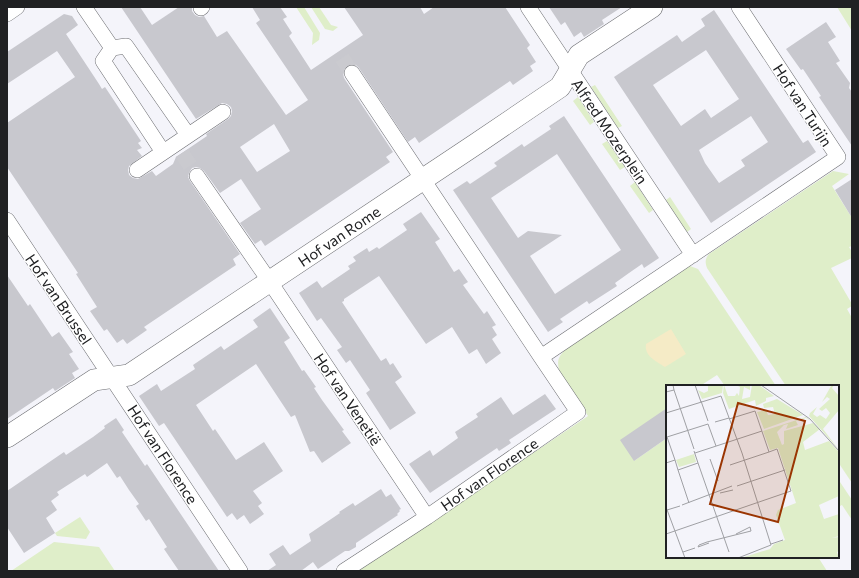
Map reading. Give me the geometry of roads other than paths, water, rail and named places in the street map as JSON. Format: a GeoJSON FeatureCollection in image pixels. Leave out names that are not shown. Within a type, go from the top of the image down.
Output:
{"type":"FeatureCollection","features":[{"type":"Feature","properties":{"kind":"street"},"geometry":{"type":"LineString","coordinates":[[7,14],[17,7]]}},
{"type":"Feature","properties":{"kind":"street"},"geometry":{"type":"LineString","coordinates":[[84,7],[112,48]]}},
{"type":"Feature","properties":{"kind":"street","name":"Alfred Mozerplein"},"geometry":{"type":"LineString","coordinates":[[528,7],[569,71],[693,255]]}},
{"type":"Feature","properties":{"kind":"street","name":"Hof van Rome"},"geometry":{"type":"LineString","coordinates":[[7,437],[94,380],[129,376],[423,180],[560,87],[579,55],[652,7]]}},
{"type":"Feature","properties":{"kind":"street","name":"Hof van Turijn"},"geometry":{"type":"LineString","coordinates":[[693,255],[838,157],[739,7]]}},
{"type":"Feature","properties":{"kind":"street"},"geometry":{"type":"LineString","coordinates":[[126,46],[177,146],[103,61],[112,48],[126,46]]}},
{"type":"Feature","properties":{"kind":"street","name":"Hof van Florence"},"geometry":{"type":"LineString","coordinates":[[344,571],[427,517],[578,412],[352,73]]}},
{"type":"Feature","properties":{"kind":"street"},"geometry":{"type":"LineString","coordinates":[[137,170],[177,146],[223,112]]}},
{"type":"Feature","properties":{"kind":"street","name":"Hof van Venetië"},"geometry":{"type":"LineString","coordinates":[[197,176],[270,282],[427,517]]}},
{"type":"Feature","properties":{"kind":"street","name":"Hof van Brussel"},"geometry":{"type":"LineString","coordinates":[[7,220],[112,378]]}},
{"type":"Feature","properties":{"kind":"street"},"geometry":{"type":"LineString","coordinates":[[541,357],[693,255]]}},
{"type":"Feature","properties":{"kind":"street","name":"Hof van Florence"},"geometry":{"type":"LineString","coordinates":[[112,378],[240,571]]}},
{"type":"Feature","properties":{"kind":"tunnel"},"geometry":{"type":"LineString","coordinates":[[342,58],[352,73]]}},
{"type":"Feature","properties":{"kind":"tunnel"},"geometry":{"type":"LineString","coordinates":[[182,153],[197,176]]}}]}
